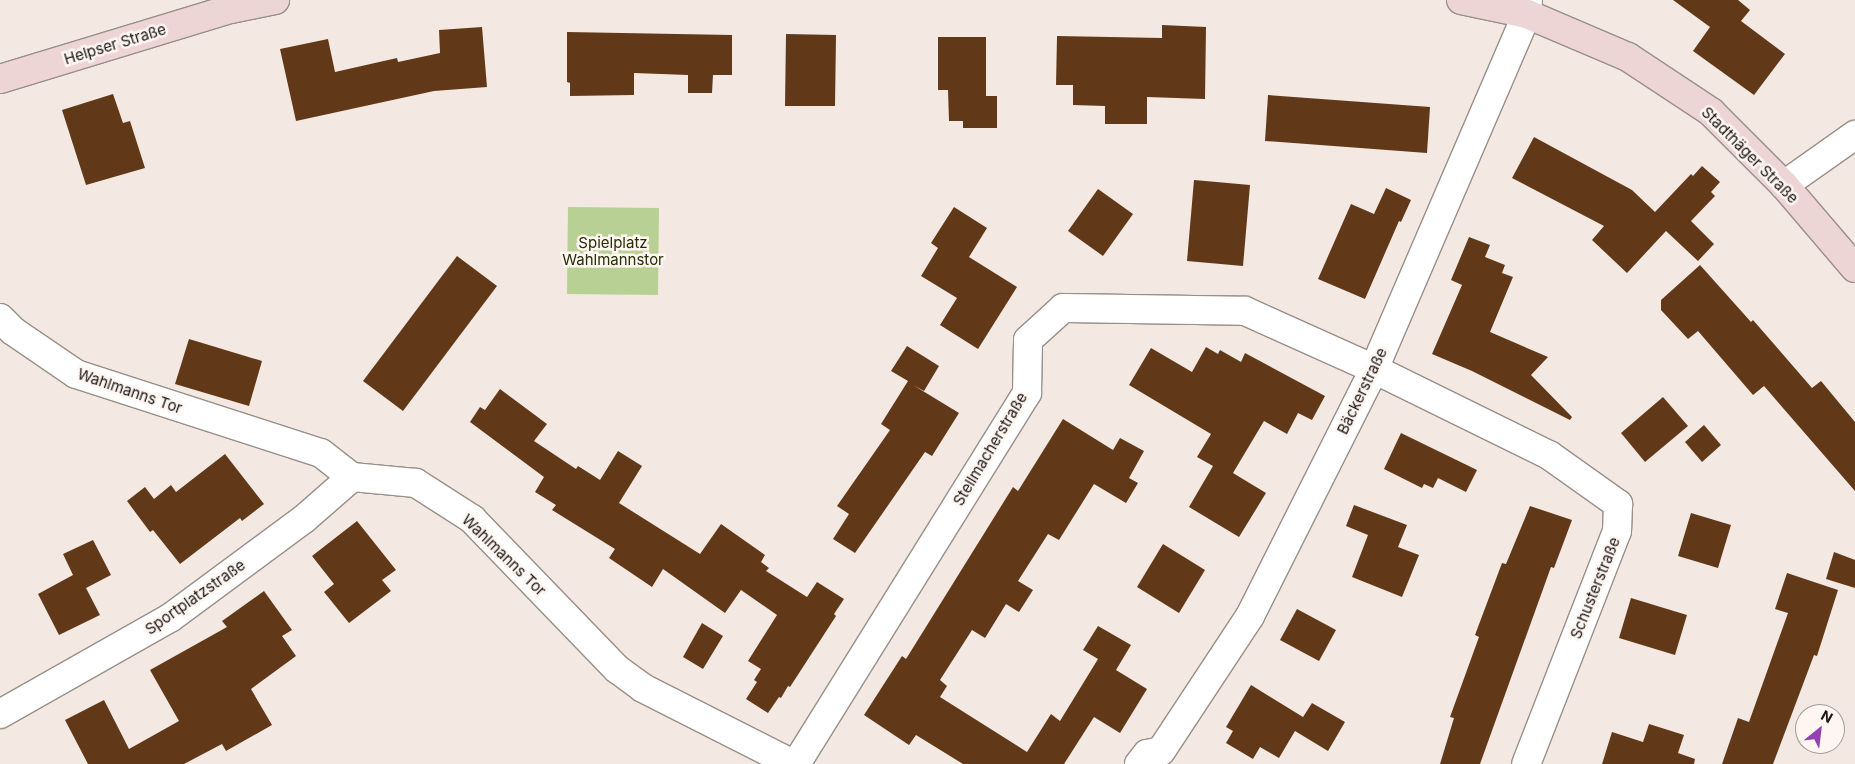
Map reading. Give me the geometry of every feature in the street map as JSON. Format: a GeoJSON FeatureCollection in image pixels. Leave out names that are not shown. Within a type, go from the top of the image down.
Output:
{"type":"FeatureCollection","features":[{"type":"Feature","properties":{"kind":"main road"},"geometry":{"type":"LineString","coordinates":[[229,4],[275,0]]}},
{"type":"Feature","properties":{"kind":"main road","name":"Stadthäger Straße"},"geometry":{"type":"LineString","coordinates":[[1461,0],[1528,7],[1628,57],[1711,112],[1784,185],[1855,268]]}},
{"type":"Feature","properties":{"kind":"main road","name":"Helpser Straße"},"geometry":{"type":"LineString","coordinates":[[0,79],[229,4]]}},
{"type":"Feature","properties":{"kind":"street","name":"Bäckerstraße"},"geometry":{"type":"LineString","coordinates":[[1160,760],[1250,616],[1374,369],[1528,7]]}},
{"type":"Feature","properties":{"kind":"street"},"geometry":{"type":"LineString","coordinates":[[1784,185],[1855,135]]}},
{"type":"Feature","properties":{"kind":"street","name":"Stellmacherstraße"},"geometry":{"type":"LineString","coordinates":[[795,764],[1027,393],[1028,340],[1064,308],[1244,311],[1374,369]]}},
{"type":"Feature","properties":{"kind":"street","name":"Wahlmanns Tor"},"geometry":{"type":"LineString","coordinates":[[0,318],[13,331],[76,374],[322,453],[352,477],[416,483],[472,520],[617,669],[643,688],[795,764]]}},
{"type":"Feature","properties":{"kind":"street","name":"Schusterstraße"},"geometry":{"type":"LineString","coordinates":[[1374,369],[1549,454],[1618,504],[1617,531],[1526,764]]}},
{"type":"Feature","properties":{"kind":"street","name":"Sportplatzstraße"},"geometry":{"type":"LineString","coordinates":[[0,714],[170,618],[304,519],[352,477]]}},
{"type":"Feature","properties":{"kind":"green space","name":"Spielplatz Wahlmannstor"},"geometry":{"type":"Polygon","coordinates":[[[568,207],[659,208],[658,295],[567,294],[568,207]]]}},
{"type":"Feature","properties":{"kind":"building"},"geometry":{"type":"Polygon","coordinates":[[[1673,0],[1738,0],[1750,10],[1741,21],[1785,54],[1754,95],[1693,51],[1710,27],[1673,0]]]}},
{"type":"Feature","properties":{"kind":"building"},"geometry":{"type":"Polygon","coordinates":[[[1162,25],[1206,27],[1205,99],[1147,97],[1147,124],[1105,124],[1105,106],[1073,105],[1073,85],[1056,85],[1057,36],[1162,38],[1162,25]]]}},
{"type":"Feature","properties":{"kind":"building"},"geometry":{"type":"Polygon","coordinates":[[[482,27],[487,87],[434,91],[296,121],[280,49],[328,39],[335,72],[397,58],[398,62],[440,53],[439,30],[482,27]]]}},
{"type":"Feature","properties":{"kind":"building"},"geometry":{"type":"Polygon","coordinates":[[[567,32],[732,35],[732,75],[713,75],[712,93],[688,93],[688,75],[634,73],[634,95],[570,96],[570,83],[567,82],[567,32]]]}},
{"type":"Feature","properties":{"kind":"building"},"geometry":{"type":"Polygon","coordinates":[[[786,34],[836,35],[835,106],[785,106],[786,34]]]}},
{"type":"Feature","properties":{"kind":"building"},"geometry":{"type":"Polygon","coordinates":[[[938,37],[986,37],[986,96],[997,96],[997,128],[963,128],[963,121],[949,121],[948,90],[938,90],[938,37]]]}},
{"type":"Feature","properties":{"kind":"building"},"geometry":{"type":"Polygon","coordinates":[[[113,94],[123,123],[130,121],[145,168],[86,185],[62,110],[113,94]]]}},
{"type":"Feature","properties":{"kind":"building"},"geometry":{"type":"Polygon","coordinates":[[[1268,95],[1430,107],[1427,153],[1265,141],[1268,95]]]}},
{"type":"Feature","properties":{"kind":"building"},"geometry":{"type":"Polygon","coordinates":[[[1534,137],[1632,190],[1655,212],[1691,174],[1693,176],[1702,166],[1720,182],[1711,192],[1715,196],[1691,221],[1714,244],[1698,261],[1666,231],[1627,273],[1592,240],[1604,226],[1512,178],[1534,137]]]}},
{"type":"Feature","properties":{"kind":"building"},"geometry":{"type":"Polygon","coordinates":[[[1194,180],[1250,185],[1243,266],[1187,261],[1194,180]]]}},
{"type":"Feature","properties":{"kind":"building"},"geometry":{"type":"Polygon","coordinates":[[[1386,188],[1411,200],[1401,222],[1399,221],[1365,299],[1318,279],[1351,204],[1374,214],[1386,188]]]}},
{"type":"Feature","properties":{"kind":"building"},"geometry":{"type":"Polygon","coordinates":[[[1098,189],[1133,214],[1103,256],[1068,231],[1098,189]]]}},
{"type":"Feature","properties":{"kind":"building"},"geometry":{"type":"Polygon","coordinates":[[[954,207],[987,228],[969,257],[1017,287],[978,349],[940,325],[957,298],[921,276],[938,248],[931,243],[954,207]]]}},
{"type":"Feature","properties":{"kind":"building"},"geometry":{"type":"Polygon","coordinates":[[[1469,237],[1490,245],[1485,257],[1505,265],[1502,273],[1513,277],[1490,332],[1548,357],[1531,375],[1572,417],[1570,420],[1472,371],[1432,354],[1462,285],[1451,280],[1469,237]]]}},
{"type":"Feature","properties":{"kind":"building"},"geometry":{"type":"Polygon","coordinates":[[[457,256],[497,286],[403,411],[363,381],[457,256]]]}},
{"type":"Feature","properties":{"kind":"building"},"geometry":{"type":"Polygon","coordinates":[[[1700,265],[1751,322],[1753,320],[1812,388],[1821,381],[1855,422],[1855,491],[1764,386],[1753,395],[1698,331],[1688,339],[1661,310],[1661,300],[1700,265]]]}},
{"type":"Feature","properties":{"kind":"building"},"geometry":{"type":"Polygon","coordinates":[[[189,339],[262,361],[249,406],[175,384],[189,339]]]}},
{"type":"Feature","properties":{"kind":"building"},"geometry":{"type":"Polygon","coordinates":[[[907,346],[939,366],[924,391],[913,385],[959,413],[932,456],[925,452],[855,553],[833,539],[849,514],[837,506],[890,430],[881,424],[908,381],[891,371],[907,346]]]}},
{"type":"Feature","properties":{"kind":"building"},"geometry":{"type":"Polygon","coordinates":[[[1206,347],[1218,354],[1220,350],[1241,362],[1245,353],[1325,396],[1312,420],[1298,413],[1287,434],[1264,421],[1233,473],[1266,493],[1239,537],[1189,507],[1213,466],[1197,457],[1211,434],[1129,385],[1151,348],[1192,372],[1206,347]]]}},
{"type":"Feature","properties":{"kind":"building"},"geometry":{"type":"Polygon","coordinates":[[[500,389],[547,424],[534,441],[576,469],[578,466],[600,480],[618,451],[642,466],[619,503],[700,554],[721,524],[765,555],[761,562],[769,568],[766,571],[807,597],[817,582],[844,599],[834,614],[836,616],[790,687],[788,686],[781,698],[779,697],[768,713],[746,699],[757,682],[754,680],[761,669],[748,661],[777,615],[741,590],[725,613],[663,569],[652,587],[609,558],[615,549],[552,510],[556,505],[535,492],[544,477],[470,422],[480,407],[485,410],[500,389]]]}},
{"type":"Feature","properties":{"kind":"building"},"geometry":{"type":"Polygon","coordinates":[[[1663,397],[1688,426],[1645,462],[1621,433],[1663,397]]]}},
{"type":"Feature","properties":{"kind":"building"},"geometry":{"type":"Polygon","coordinates":[[[1063,419],[1113,450],[1120,438],[1144,451],[1129,478],[1138,483],[1126,503],[1094,484],[1059,540],[1048,534],[1018,581],[1033,590],[1019,612],[1006,604],[985,638],[972,630],[940,680],[947,686],[940,697],[1027,752],[1051,714],[1060,721],[1098,659],[1083,650],[1098,626],[1131,645],[1116,670],[1147,689],[1120,733],[1094,717],[1064,764],[963,764],[916,735],[909,745],[864,715],[902,656],[906,659],[1013,487],[1018,491],[1063,419]]]}},
{"type":"Feature","properties":{"kind":"building"},"geometry":{"type":"Polygon","coordinates":[[[1704,425],[1721,445],[1702,462],[1685,442],[1704,425]]]}},
{"type":"Feature","properties":{"kind":"building"},"geometry":{"type":"Polygon","coordinates":[[[1401,433],[1477,470],[1466,492],[1438,478],[1433,488],[1424,484],[1422,488],[1384,469],[1401,433]]]}},
{"type":"Feature","properties":{"kind":"building"},"geometry":{"type":"Polygon","coordinates":[[[225,454],[264,504],[242,521],[240,518],[180,564],[153,530],[150,532],[127,501],[145,487],[154,499],[171,485],[176,492],[225,454]]]}},
{"type":"Feature","properties":{"kind":"building"},"geometry":{"type":"Polygon","coordinates":[[[1354,505],[1407,525],[1398,547],[1419,555],[1402,597],[1352,577],[1368,535],[1346,526],[1354,505]]]}},
{"type":"Feature","properties":{"kind":"building"},"geometry":{"type":"Polygon","coordinates":[[[1530,506],[1572,520],[1554,568],[1551,567],[1480,764],[1440,764],[1454,718],[1450,717],[1479,637],[1475,635],[1502,563],[1506,564],[1530,506]]]}},
{"type":"Feature","properties":{"kind":"building"},"geometry":{"type":"Polygon","coordinates":[[[1691,513],[1731,525],[1718,568],[1678,556],[1691,513]]]}},
{"type":"Feature","properties":{"kind":"building"},"geometry":{"type":"Polygon","coordinates":[[[357,521],[396,570],[382,580],[391,591],[349,623],[324,592],[334,584],[312,556],[357,521]]]}},
{"type":"Feature","properties":{"kind":"building"},"geometry":{"type":"Polygon","coordinates":[[[93,540],[111,575],[86,588],[100,615],[59,635],[38,594],[73,575],[63,554],[93,540]]]}},
{"type":"Feature","properties":{"kind":"building"},"geometry":{"type":"Polygon","coordinates":[[[1163,544],[1205,570],[1179,613],[1137,587],[1163,544]]]}},
{"type":"Feature","properties":{"kind":"building"},"geometry":{"type":"Polygon","coordinates":[[[1834,552],[1855,560],[1855,588],[1826,579],[1834,552]]]}},
{"type":"Feature","properties":{"kind":"building"},"geometry":{"type":"Polygon","coordinates":[[[1787,573],[1838,590],[1817,656],[1814,655],[1773,764],[1722,764],[1738,718],[1749,722],[1788,613],[1775,609],[1787,573]]]}},
{"type":"Feature","properties":{"kind":"building"},"geometry":{"type":"Polygon","coordinates":[[[264,591],[292,630],[282,636],[296,656],[251,689],[272,725],[226,751],[222,744],[184,764],[88,764],[65,720],[104,700],[129,749],[179,721],[150,670],[227,627],[222,621],[264,591]]]}},
{"type":"Feature","properties":{"kind":"building"},"geometry":{"type":"Polygon","coordinates":[[[1631,598],[1687,615],[1675,655],[1619,638],[1631,598]]]}},
{"type":"Feature","properties":{"kind":"building"},"geometry":{"type":"Polygon","coordinates":[[[1297,609],[1336,630],[1319,661],[1280,640],[1297,609]]]}},
{"type":"Feature","properties":{"kind":"building"},"geometry":{"type":"Polygon","coordinates":[[[702,623],[723,636],[703,669],[683,657],[702,623]]]}},
{"type":"Feature","properties":{"kind":"building"},"geometry":{"type":"Polygon","coordinates":[[[1251,685],[1303,717],[1312,703],[1345,722],[1328,751],[1295,731],[1279,758],[1260,747],[1253,759],[1226,743],[1233,731],[1226,727],[1251,685]]]}},
{"type":"Feature","properties":{"kind":"building"},"geometry":{"type":"Polygon","coordinates":[[[1649,724],[1684,735],[1678,753],[1695,759],[1694,764],[1602,764],[1612,732],[1643,742],[1649,724]]]}}]}
